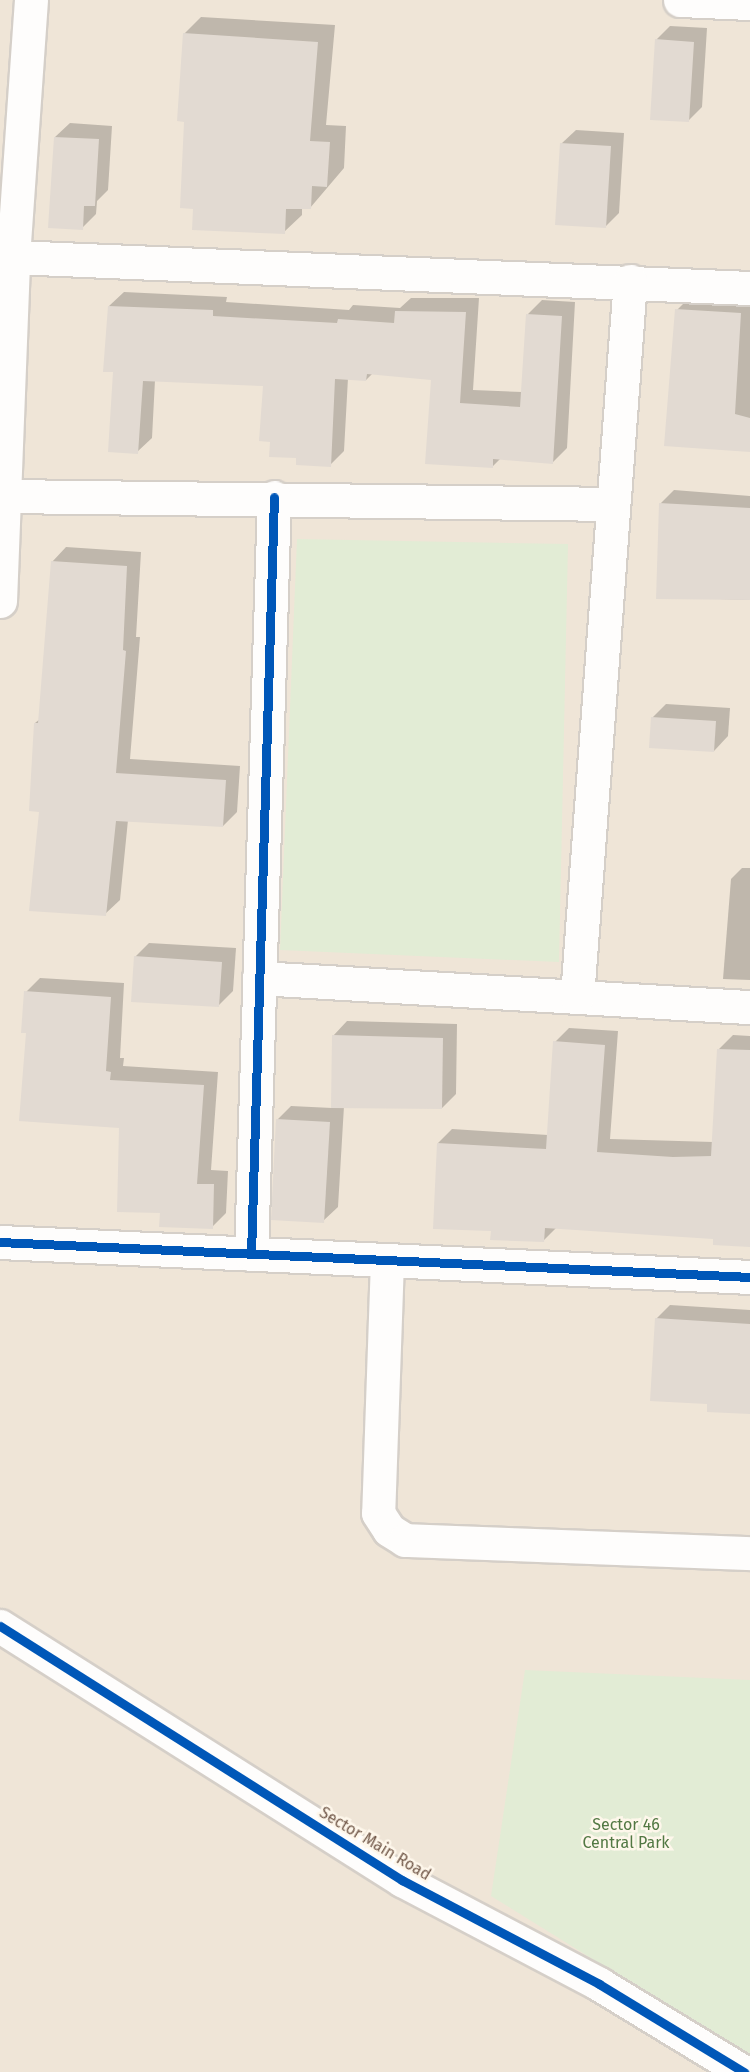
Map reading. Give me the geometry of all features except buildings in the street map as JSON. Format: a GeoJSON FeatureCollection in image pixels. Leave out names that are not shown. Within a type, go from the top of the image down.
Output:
{"type":"FeatureCollection","features":[{"type":"Feature","properties":{"kind":"street"},"geometry":{"type":"LineString","coordinates":[[0,601],[6,496],[13,257],[31,0]]}},
{"type":"Feature","properties":{"kind":"street"},"geometry":{"type":"LineString","coordinates":[[680,0],[750,3]]}},
{"type":"Feature","properties":{"kind":"street"},"geometry":{"type":"LineString","coordinates":[[13,257],[630,280],[750,288]]}},
{"type":"Feature","properties":{"kind":"street"},"geometry":{"type":"LineString","coordinates":[[577,997],[630,280]]}},
{"type":"Feature","properties":{"kind":"street"},"geometry":{"type":"LineString","coordinates":[[6,496],[274,497],[614,504]]}},
{"type":"Feature","properties":{"kind":"street"},"geometry":{"type":"LineString","coordinates":[[251,1254],[274,497]]}},
{"type":"Feature","properties":{"kind":"street"},"geometry":{"type":"LineString","coordinates":[[259,978],[750,1007]]}},
{"type":"Feature","properties":{"kind":"street"},"geometry":{"type":"LineString","coordinates":[[0,1242],[750,1277]]}},
{"type":"Feature","properties":{"kind":"street"},"geometry":{"type":"LineString","coordinates":[[387,1260],[378,1513],[389,1530],[405,1540],[750,1553]]}},
{"type":"Feature","properties":{"kind":"street","name":"Sector Main Road"},"geometry":{"type":"LineString","coordinates":[[0,1626],[402,1880],[599,1984],[744,2072]]}},
{"type":"Feature","properties":{"kind":"shaded area"},"geometry":{"type":"Polygon","coordinates":[[[0,0],[750,0],[750,2072],[0,2072],[0,0]]]}},
{"type":"Feature","properties":{"kind":"green space"},"geometry":{"type":"Polygon","coordinates":[[[297,539],[568,544],[559,962],[280,950],[297,539]]]}},
{"type":"Feature","properties":{"kind":"green space","name":"Sector 46 Central Park"},"geometry":{"type":"Polygon","coordinates":[[[525,1670],[750,1680],[750,2057],[491,1896],[525,1670]]]}},
{"type":"Feature","properties":{"kind":"cycle path"},"geometry":{"type":"LineString","coordinates":[[251,1254],[274,497]]}},
{"type":"Feature","properties":{"kind":"cycle path"},"geometry":{"type":"LineString","coordinates":[[0,1242],[750,1277]]}},
{"type":"Feature","properties":{"kind":"cycle path"},"geometry":{"type":"LineString","coordinates":[[0,1626],[402,1880],[599,1984],[744,2072]]}}]}
